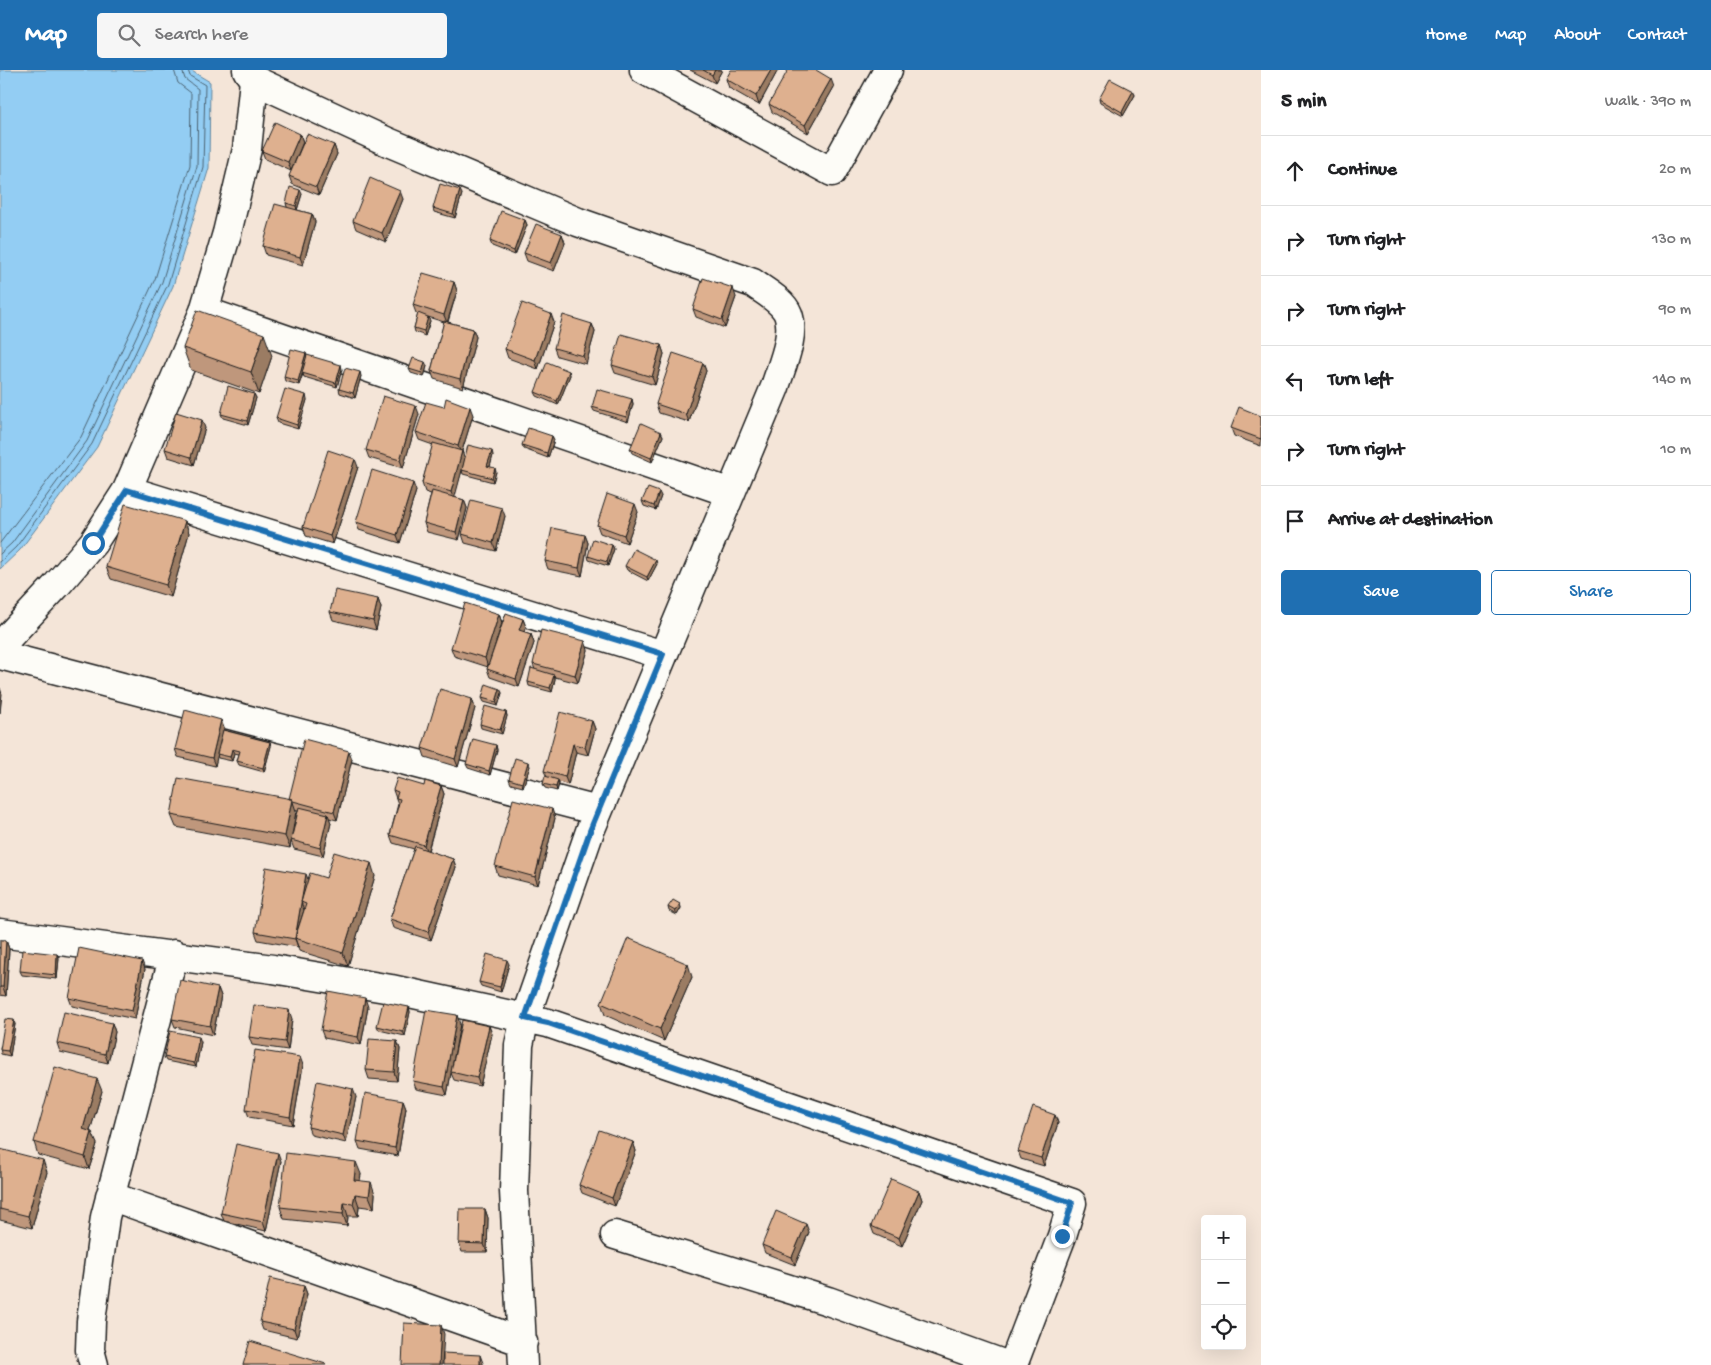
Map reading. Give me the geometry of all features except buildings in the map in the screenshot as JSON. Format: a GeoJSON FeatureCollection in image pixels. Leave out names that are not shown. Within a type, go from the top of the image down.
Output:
{"type":"FeatureCollection","features":[{"type":"Feature","properties":{"kind":"street"},"geometry":{"type":"LineString","coordinates":[[644,70],[832,172],[888,70]]}},
{"type":"Feature","properties":{"kind":"street"},"geometry":{"type":"LineString","coordinates":[[0,646],[93,543],[127,490],[204,311],[227,234],[247,149],[250,75],[388,142],[578,222],[753,283],[774,298],[788,314],[790,332],[774,387],[598,811],[525,1018],[519,1045],[514,1191],[523,1353],[110,1196]]}},
{"type":"Feature","properties":{"kind":"street"},"geometry":{"type":"LineString","coordinates":[[204,311],[730,493]]}},
{"type":"Feature","properties":{"kind":"street"},"geometry":{"type":"LineString","coordinates":[[127,490],[663,654]]}},
{"type":"Feature","properties":{"kind":"street"},"geometry":{"type":"LineString","coordinates":[[0,654],[598,811]]}},
{"type":"Feature","properties":{"kind":"street"},"geometry":{"type":"LineString","coordinates":[[0,934],[174,954],[391,989],[558,1026],[1072,1203],[1062,1236],[1013,1365]]}},
{"type":"Feature","properties":{"kind":"street"},"geometry":{"type":"LineString","coordinates":[[94,1365],[90,1350],[91,1321],[105,1217],[174,954]]}},
{"type":"Feature","properties":{"kind":"street"},"geometry":{"type":"LineString","coordinates":[[615,1235],[828,1302],[1006,1365]]}},
{"type":"Feature","properties":{"kind":"water"},"geometry":{"type":"Polygon","coordinates":[[[0,70],[190,70],[210,82],[209,168],[173,286],[97,447],[20,550],[0,569],[0,70]]]}},
{"type":"Feature","properties":{"kind":"route"},"geometry":{"type":"LineString","coordinates":[[93,543],[127,490],[663,654],[590,831],[525,1018],[548,1023],[1001,1177],[1072,1203],[1062,1236]]}}]}
